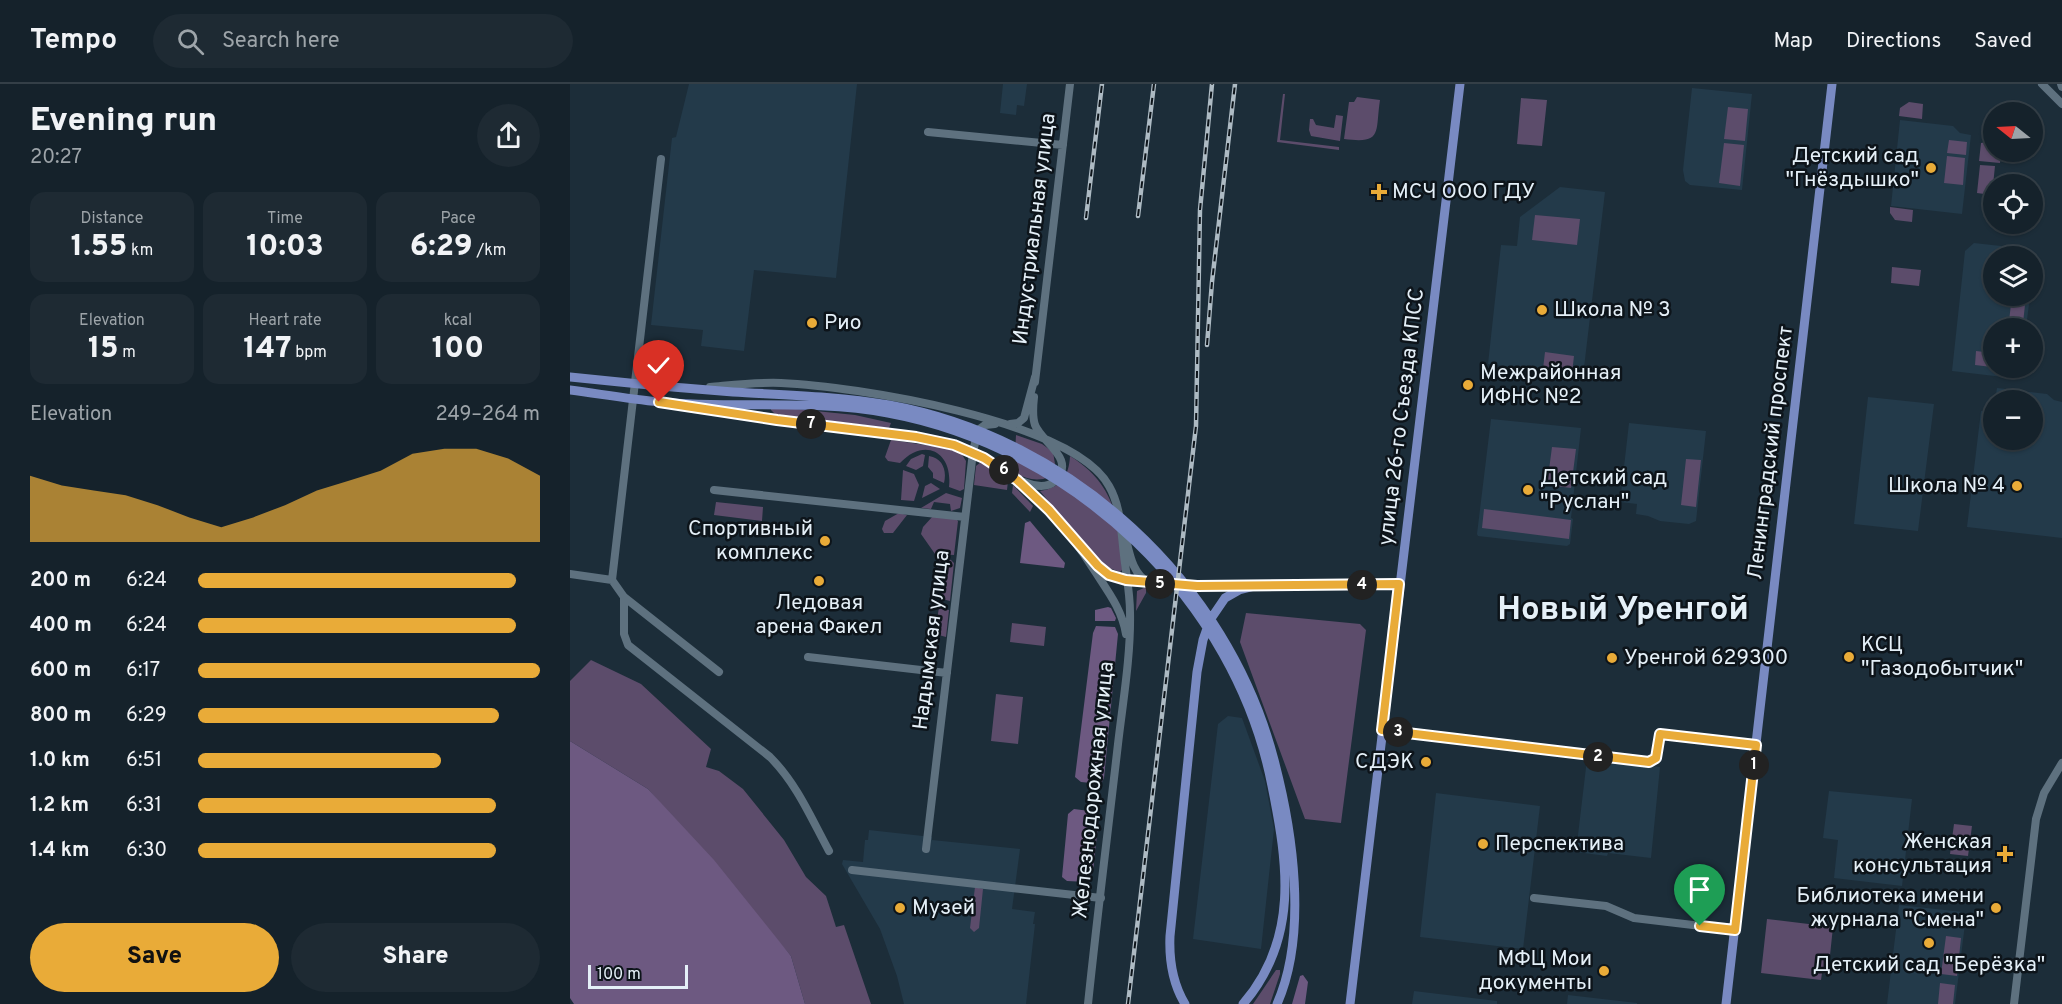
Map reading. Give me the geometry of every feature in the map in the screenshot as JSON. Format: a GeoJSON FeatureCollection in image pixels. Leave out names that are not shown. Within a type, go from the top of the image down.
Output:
{"type":"FeatureCollection","features":[{"type":"Feature","properties":{"kind":"main road","name":"улица 26-го Съезда КПСС"},"geometry":{"type":"LineString","coordinates":[[1350,1004],[1460,84]]}},
{"type":"Feature","properties":{"kind":"main road","name":"Ленинградский проспект"},"geometry":{"type":"LineString","coordinates":[[1726,1004],[1832,84]]}},
{"type":"Feature","properties":{"kind":"main road"},"geometry":{"type":"LineString","coordinates":[[570,376],[634,384],[810,395],[930,415],[981,432],[1058,471],[1122,519],[1175,573],[1220,633],[1243,675],[1259,714],[1278,777],[1294,912],[1286,980],[1277,1004]]}},
{"type":"Feature","properties":{"kind":"main road"},"geometry":{"type":"LineString","coordinates":[[570,390],[659,402],[804,404],[889,409]]}},
{"type":"Feature","properties":{"kind":"main road"},"geometry":{"type":"LineString","coordinates":[[1185,1004],[1179,994],[1173,974],[1170,936],[1200,654],[1206,630],[1219,604],[1230,594],[1255,586],[1399,584]]}},
{"type":"Feature","properties":{"kind":"main road"},"geometry":{"type":"LineString","coordinates":[[1243,1004],[1261,979],[1277,947],[1288,865]]}},
{"type":"Feature","properties":{"kind":"street","name":"Индустриальная улица"},"geometry":{"type":"LineString","coordinates":[[1017,480],[1039,486],[1053,483],[1062,466],[1060,456],[1037,429],[1033,416],[1035,377],[1070,84]]}},
{"type":"Feature","properties":{"kind":"street"},"geometry":{"type":"LineString","coordinates":[[2042,84],[2062,104]]}},
{"type":"Feature","properties":{"kind":"street"},"geometry":{"type":"LineString","coordinates":[[928,132],[1063,145]]}},
{"type":"Feature","properties":{"kind":"street"},"geometry":{"type":"LineString","coordinates":[[661,159],[612,580],[624,597],[719,672]]}},
{"type":"Feature","properties":{"kind":"street","name":"Индустриальная улица"},"geometry":{"type":"LineString","coordinates":[[1004,424],[1018,423],[1024,418],[1035,377]]}},
{"type":"Feature","properties":{"kind":"street"},"geometry":{"type":"LineString","coordinates":[[690,388],[763,383],[834,387],[901,398],[1004,424],[1045,440],[1082,457],[1102,475],[1115,500],[1136,570],[1144,580],[1150,583]]}},
{"type":"Feature","properties":{"kind":"street"},"geometry":{"type":"LineString","coordinates":[[659,402],[928,439],[973,452],[1017,480],[1049,510],[1103,571],[1126,580],[1150,583],[1255,586]]}},
{"type":"Feature","properties":{"kind":"street","name":"Надымская улица"},"geometry":{"type":"LineString","coordinates":[[926,849],[976,432],[985,424],[1004,424]]}},
{"type":"Feature","properties":{"kind":"street"},"geometry":{"type":"LineString","coordinates":[[714,490],[965,517]]}},
{"type":"Feature","properties":{"kind":"street","name":"Железнодорожная улица"},"geometry":{"type":"LineString","coordinates":[[1088,1004],[1128,651],[1130,611],[1120,518]]}},
{"type":"Feature","properties":{"kind":"street"},"geometry":{"type":"LineString","coordinates":[[1083,551],[1120,612],[1128,651]]}},
{"type":"Feature","properties":{"kind":"street"},"geometry":{"type":"LineString","coordinates":[[570,574],[612,580]]}},
{"type":"Feature","properties":{"kind":"street"},"geometry":{"type":"LineString","coordinates":[[624,597],[624,634],[628,645],[770,757],[793,784],[829,851]]}},
{"type":"Feature","properties":{"kind":"street"},"geometry":{"type":"LineString","coordinates":[[808,657],[947,673]]}},
{"type":"Feature","properties":{"kind":"street"},"geometry":{"type":"LineString","coordinates":[[1382,730],[1649,762],[1656,758],[1660,734],[1756,745]]}},
{"type":"Feature","properties":{"kind":"street"},"geometry":{"type":"LineString","coordinates":[[2014,1004],[2036,819],[2044,793],[2062,763]]}},
{"type":"Feature","properties":{"kind":"street"},"geometry":{"type":"LineString","coordinates":[[852,870],[1101,898]]}},
{"type":"Feature","properties":{"kind":"street"},"geometry":{"type":"LineString","coordinates":[[1534,898],[1606,906],[1634,918],[1735,930]]}},
{"type":"Feature","properties":{"kind":"shaded area"},"geometry":{"type":"Polygon","coordinates":[[[689,84],[857,84],[836,278],[754,270],[744,351],[701,346],[703,330],[651,325],[672,138],[676,137],[689,84]]]}},
{"type":"Feature","properties":{"kind":"shaded area"},"geometry":{"type":"Polygon","coordinates":[[[1003,84],[1027,84],[1024,106],[1017,105],[1016,115],[1000,113],[1003,84]]]}},
{"type":"Feature","properties":{"kind":"shaded area"},"geometry":{"type":"Polygon","coordinates":[[[1692,88],[1752,94],[1742,190],[1690,185],[1685,181],[1683,170],[1692,88]]]}},
{"type":"Feature","properties":{"kind":"shaded area"},"geometry":{"type":"Polygon","coordinates":[[[1283,94],[1285,94],[1280,140],[1339,147],[1339,150],[1277,142],[1283,94]]]}},
{"type":"Feature","properties":{"kind":"shaded area"},"geometry":{"type":"Polygon","coordinates":[[[1357,97],[1380,100],[1377,128],[1371,138],[1365,140],[1344,139],[1349,102],[1354,102],[1357,97]]]}},
{"type":"Feature","properties":{"kind":"shaded area"},"geometry":{"type":"Polygon","coordinates":[[[1521,98],[1547,100],[1542,146],[1517,144],[1521,98]]]}},
{"type":"Feature","properties":{"kind":"shaded area"},"geometry":{"type":"Polygon","coordinates":[[[1909,102],[1923,104],[1922,119],[1899,116],[1900,108],[1909,102]]]}},
{"type":"Feature","properties":{"kind":"shaded area"},"geometry":{"type":"Polygon","coordinates":[[[1728,107],[1748,109],[1745,141],[1724,139],[1728,107]]]}},
{"type":"Feature","properties":{"kind":"shaded area"},"geometry":{"type":"Polygon","coordinates":[[[1336,115],[1343,116],[1340,141],[1311,136],[1310,119],[1313,119],[1316,125],[1334,128],[1336,115]]]}},
{"type":"Feature","properties":{"kind":"shaded area","name":"Детский сад \"Гнёздышко\""},"geometry":{"type":"Polygon","coordinates":[[[1900,120],[1953,126],[1960,133],[1971,135],[1962,214],[1891,206],[1900,120]]]}},
{"type":"Feature","properties":{"kind":"shaded area"},"geometry":{"type":"Polygon","coordinates":[[[1949,140],[1967,142],[1966,155],[1947,153],[1949,140]]]}},
{"type":"Feature","properties":{"kind":"shaded area"},"geometry":{"type":"Polygon","coordinates":[[[1724,143],[1744,145],[1740,186],[1719,183],[1724,143]]]}},
{"type":"Feature","properties":{"kind":"shaded area"},"geometry":{"type":"Polygon","coordinates":[[[1981,143],[1983,143],[1983,161],[1979,161],[1981,143]]]}},
{"type":"Feature","properties":{"kind":"shaded area"},"geometry":{"type":"Polygon","coordinates":[[[1947,156],[1965,158],[1963,185],[1944,183],[1947,156]]]}},
{"type":"Feature","properties":{"kind":"shaded area"},"geometry":{"type":"Polygon","coordinates":[[[1980,165],[1995,166],[1994,174],[1983,174],[1983,194],[1977,193],[1980,165]]]}},
{"type":"Feature","properties":{"kind":"shaded area","name":"Школа № 3"},"geometry":{"type":"Polygon","coordinates":[[[1560,187],[1605,192],[1583,376],[1488,364],[1501,245],[1517,246],[1520,217],[1560,187]]]}},
{"type":"Feature","properties":{"kind":"shaded area"},"geometry":{"type":"Polygon","coordinates":[[[1890,207],[1913,210],[1912,222],[1895,220],[1890,213],[1890,207]]]}},
{"type":"Feature","properties":{"kind":"shaded area"},"geometry":{"type":"Polygon","coordinates":[[[1535,215],[1580,219],[1577,245],[1532,240],[1535,215]]]}},
{"type":"Feature","properties":{"kind":"shaded area"},"geometry":{"type":"Polygon","coordinates":[[[1974,243],[2001,246],[1983,246],[1983,306],[2029,306],[2027,318],[1983,318],[1983,375],[1952,371],[1965,251],[1974,243]]]}},
{"type":"Feature","properties":{"kind":"shaded area"},"geometry":{"type":"Polygon","coordinates":[[[1892,267],[1921,270],[1919,286],[1891,283],[1892,267]]]}},
{"type":"Feature","properties":{"kind":"shaded area"},"geometry":{"type":"Polygon","coordinates":[[[2011,306],[2025,306],[2024,318],[2009,318],[2011,306]]]}},
{"type":"Feature","properties":{"kind":"shaded area"},"geometry":{"type":"Polygon","coordinates":[[[1976,351],[1983,352],[1983,366],[1975,365],[1976,351]]]}},
{"type":"Feature","properties":{"kind":"shaded area"},"geometry":{"type":"Polygon","coordinates":[[[1545,352],[1574,356],[1572,373],[1543,369],[1545,352]]]}},
{"type":"Feature","properties":{"kind":"shaded area","name":"Школа № 4"},"geometry":{"type":"Polygon","coordinates":[[[2043,394],[2062,402],[2062,538],[1967,527],[1981,411],[1983,411],[1983,450],[2043,450],[2043,394]]]}},
{"type":"Feature","properties":{"kind":"shaded area"},"geometry":{"type":"Polygon","coordinates":[[[1868,397],[1934,404],[1918,531],[1854,524],[1868,397]]]}},
{"type":"Feature","properties":{"kind":"shaded area"},"geometry":{"type":"Polygon","coordinates":[[[786,408],[855,415],[891,423],[889,428],[775,414],[771,410],[786,408]]]}},
{"type":"Feature","properties":{"kind":"shaded area","name":"Детский сад \"Руслан\""},"geometry":{"type":"Polygon","coordinates":[[[1491,419],[1581,428],[1571,518],[1573,519],[1570,544],[1567,546],[1478,536],[1491,419]]]}},
{"type":"Feature","properties":{"kind":"shaded area"},"geometry":{"type":"Polygon","coordinates":[[[1629,423],[1706,431],[1696,521],[1689,524],[1660,521],[1636,514],[1637,504],[1620,502],[1629,423]]]}},
{"type":"Feature","properties":{"kind":"shaded area"},"geometry":{"type":"Polygon","coordinates":[[[1016,435],[1042,444],[1053,452],[1055,464],[1049,477],[1031,479],[1014,472],[1016,435]]]}},
{"type":"Feature","properties":{"kind":"shaded area"},"geometry":{"type":"Polygon","coordinates":[[[891,440],[940,447],[961,453],[966,461],[964,489],[960,491],[949,487],[946,464],[935,452],[918,451],[900,463],[888,461],[885,457],[891,440]]]}},
{"type":"Feature","properties":{"kind":"shaded area"},"geometry":{"type":"Polygon","coordinates":[[[1552,447],[1576,449],[1571,488],[1547,485],[1552,447]]]}},
{"type":"Feature","properties":{"kind":"shaded area"},"geometry":{"type":"Polygon","coordinates":[[[925,455],[923,466],[916,470],[906,466],[911,459],[925,455]]]}},
{"type":"Feature","properties":{"kind":"shaded area"},"geometry":{"type":"Polygon","coordinates":[[[929,456],[941,462],[945,474],[944,483],[933,478],[933,473],[928,467],[929,456]]]}},
{"type":"Feature","properties":{"kind":"shaded area"},"geometry":{"type":"Polygon","coordinates":[[[1070,456],[1097,478],[1106,491],[1120,535],[1122,570],[1120,572],[1106,567],[1091,553],[1040,491],[1053,487],[1062,480],[1068,469],[1070,456]]]}},
{"type":"Feature","properties":{"kind":"shaded area"},"geometry":{"type":"Polygon","coordinates":[[[1686,459],[1701,460],[1696,507],[1681,505],[1686,459]]]}},
{"type":"Feature","properties":{"kind":"shaded area"},"geometry":{"type":"Polygon","coordinates":[[[981,462],[1008,481],[1007,490],[974,485],[976,466],[981,462]]]}},
{"type":"Feature","properties":{"kind":"shaded area"},"geometry":{"type":"Polygon","coordinates":[[[903,470],[914,474],[919,485],[914,501],[901,500],[903,470]]]}},
{"type":"Feature","properties":{"kind":"shaded area"},"geometry":{"type":"Polygon","coordinates":[[[931,483],[940,489],[922,498],[925,486],[931,483]]]}},
{"type":"Feature","properties":{"kind":"shaded area"},"geometry":{"type":"Polygon","coordinates":[[[1013,485],[1033,506],[1030,512],[1012,493],[1013,485]]]}},
{"type":"Feature","properties":{"kind":"shaded area"},"geometry":{"type":"Polygon","coordinates":[[[946,493],[962,498],[960,508],[951,511],[950,504],[934,502],[931,509],[921,508],[946,493]]]}},
{"type":"Feature","properties":{"kind":"shaded area"},"geometry":{"type":"Polygon","coordinates":[[[716,502],[763,507],[762,521],[714,515],[716,502]]]}},
{"type":"Feature","properties":{"kind":"shaded area"},"geometry":{"type":"Polygon","coordinates":[[[1484,509],[1571,520],[1569,539],[1482,528],[1484,509]]]}},
{"type":"Feature","properties":{"kind":"shaded area"},"geometry":{"type":"Polygon","coordinates":[[[899,513],[907,515],[893,533],[884,533],[882,529],[885,521],[899,513]]]}},
{"type":"Feature","properties":{"kind":"shaded area"},"geometry":{"type":"Polygon","coordinates":[[[933,516],[958,521],[954,555],[935,554],[921,534],[923,527],[933,516]]]}},
{"type":"Feature","properties":{"kind":"shaded area"},"geometry":{"type":"Polygon","coordinates":[[[1030,521],[1065,563],[1064,568],[1020,563],[1025,523],[1030,521]]]}},
{"type":"Feature","properties":{"kind":"shaded area"},"geometry":{"type":"Polygon","coordinates":[[[937,558],[951,560],[954,563],[950,601],[938,598],[937,558]]]}},
{"type":"Feature","properties":{"kind":"shaded area"},"geometry":{"type":"Polygon","coordinates":[[[1146,587],[1146,593],[1136,611],[1137,591],[1146,587]]]}},
{"type":"Feature","properties":{"kind":"shaded area"},"geometry":{"type":"Polygon","coordinates":[[[939,607],[949,610],[946,637],[935,634],[939,607]]]}},
{"type":"Feature","properties":{"kind":"shaded area"},"geometry":{"type":"Polygon","coordinates":[[[1111,608],[1116,618],[1115,621],[1095,621],[1095,610],[1111,608]]]}},
{"type":"Feature","properties":{"kind":"shaded area"},"geometry":{"type":"Polygon","coordinates":[[[1246,613],[1360,624],[1366,630],[1341,823],[1305,819],[1240,642],[1246,613]]]}},
{"type":"Feature","properties":{"kind":"shaded area"},"geometry":{"type":"Polygon","coordinates":[[[1012,623],[1046,627],[1044,646],[1010,642],[1012,623]]]}},
{"type":"Feature","properties":{"kind":"shaded area"},"geometry":{"type":"Polygon","coordinates":[[[1096,626],[1115,627],[1118,634],[1104,778],[1101,784],[1081,782],[1075,777],[1093,633],[1096,626]]]}},
{"type":"Feature","properties":{"kind":"shaded area"},"geometry":{"type":"Polygon","coordinates":[[[591,660],[641,684],[711,749],[706,767],[719,771],[743,789],[784,840],[806,877],[826,896],[836,927],[844,925],[871,1004],[805,1004],[791,956],[648,789],[570,741],[570,681],[591,660]]]}},
{"type":"Feature","properties":{"kind":"shaded area"},"geometry":{"type":"Polygon","coordinates":[[[996,694],[1023,697],[1018,744],[991,741],[996,694]]]}},
{"type":"Feature","properties":{"kind":"shaded area"},"geometry":{"type":"Polygon","coordinates":[[[1228,716],[1242,718],[1265,781],[1274,829],[1261,949],[1193,939],[1218,724],[1228,716]]]}},
{"type":"Feature","properties":{"kind":"shaded area"},"geometry":{"type":"Polygon","coordinates":[[[570,741],[648,789],[714,860],[791,956],[805,1004],[574,1004],[570,998],[570,741]]]}},
{"type":"Feature","properties":{"kind":"shaded area"},"geometry":{"type":"Polygon","coordinates":[[[1587,759],[1660,767],[1651,858],[1576,852],[1587,759]]]}},
{"type":"Feature","properties":{"kind":"shaded area"},"geometry":{"type":"Polygon","coordinates":[[[1829,791],[1912,799],[1902,886],[1834,878],[1838,840],[1823,838],[1829,791]]]}},
{"type":"Feature","properties":{"kind":"shaded area","name":"Перспектива"},"geometry":{"type":"Polygon","coordinates":[[[1436,793],[1540,806],[1523,949],[1420,937],[1436,793]]]}},
{"type":"Feature","properties":{"kind":"shaded area"},"geometry":{"type":"Polygon","coordinates":[[[1074,809],[1097,812],[1099,816],[1093,872],[1087,882],[1067,881],[1062,877],[1068,814],[1074,809]]]}},
{"type":"Feature","properties":{"kind":"shaded area"},"geometry":{"type":"Polygon","coordinates":[[[1954,824],[1972,826],[1968,856],[1950,854],[1954,824]]]}},
{"type":"Feature","properties":{"kind":"shaded area"},"geometry":{"type":"Polygon","coordinates":[[[869,830],[932,837],[932,840],[1020,849],[1012,909],[1035,912],[1026,1004],[904,1004],[897,976],[880,929],[842,864],[843,860],[863,862],[865,840],[868,840],[869,830]]]}},
{"type":"Feature","properties":{"kind":"shaded area"},"geometry":{"type":"Polygon","coordinates":[[[975,887],[983,889],[979,928],[974,932],[970,928],[975,887]]]}},
{"type":"Feature","properties":{"kind":"shaded area","name":"Детский сад \"Берёзка\""},"geometry":{"type":"Polygon","coordinates":[[[1899,905],[1963,912],[1966,916],[1955,1004],[1887,1004],[1899,905]]]}},
{"type":"Feature","properties":{"kind":"shaded area"},"geometry":{"type":"Polygon","coordinates":[[[1767,919],[1833,927],[1828,974],[1822,973],[1821,980],[1761,973],[1767,919]]]}},
{"type":"Feature","properties":{"kind":"shaded area"},"geometry":{"type":"Polygon","coordinates":[[[1946,936],[1961,938],[1957,976],[1941,974],[1946,936]]]}},
{"type":"Feature","properties":{"kind":"shaded area"},"geometry":{"type":"Polygon","coordinates":[[[1276,970],[1280,970],[1280,974],[1270,1004],[1253,1004],[1276,970]]]}},
{"type":"Feature","properties":{"kind":"shaded area"},"geometry":{"type":"Polygon","coordinates":[[[1303,975],[1308,982],[1305,1004],[1292,1004],[1300,976],[1303,975]]]}},
{"type":"Feature","properties":{"kind":"shaded area"},"geometry":{"type":"Polygon","coordinates":[[[1940,983],[1955,985],[1953,1004],[1938,1004],[1940,983]]]}},
{"type":"Feature","properties":{"kind":"shaded area"},"geometry":{"type":"Polygon","coordinates":[[[1414,991],[1497,1001],[1497,1004],[1412,1004],[1414,991]]]}},
{"type":"Feature","properties":{"kind":"shaded area"},"geometry":{"type":"Polygon","coordinates":[[[1568,995],[1637,1003],[1637,1004],[1567,1004],[1568,995]]]}},
{"type":"Feature","properties":{"kind":"railway"},"geometry":{"type":"LineString","coordinates":[[1086,218],[1102,84]]}},
{"type":"Feature","properties":{"kind":"railway"},"geometry":{"type":"LineString","coordinates":[[1138,216],[1154,84]]}},
{"type":"Feature","properties":{"kind":"railway"},"geometry":{"type":"LineString","coordinates":[[1128,1004],[1196,426],[1200,210],[1212,84]]}},
{"type":"Feature","properties":{"kind":"railway"},"geometry":{"type":"LineString","coordinates":[[1207,345],[1235,84]]}},
{"type":"Feature","properties":{"kind":"place","name":"Детский сад \"Гнёздышко\""},"geometry":{"type":"Point","coordinates":[1931,168]}},
{"type":"Feature","properties":{"kind":"place","name":"МСЧ ООО ГДУ"},"geometry":{"type":"Point","coordinates":[1379,192]}},
{"type":"Feature","properties":{"kind":"place","name":"Школа № 3"},"geometry":{"type":"Point","coordinates":[1542,310]}},
{"type":"Feature","properties":{"kind":"place","name":"Рио"},"geometry":{"type":"Point","coordinates":[812,323]}},
{"type":"Feature","properties":{"kind":"place","name":"Межрайонная ИФНС №2"},"geometry":{"type":"Point","coordinates":[1468,385]}},
{"type":"Feature","properties":{"kind":"place","name":"Школа № 4"},"geometry":{"type":"Point","coordinates":[2017,486]}},
{"type":"Feature","properties":{"kind":"place","name":"Детский сад \"Руслан\""},"geometry":{"type":"Point","coordinates":[1528,490]}},
{"type":"Feature","properties":{"kind":"place","name":"Спортивный комплекс"},"geometry":{"type":"Point","coordinates":[825,541]}},
{"type":"Feature","properties":{"kind":"place","name":"Ледовая арена Факел"},"geometry":{"type":"Point","coordinates":[819,581]}},
{"type":"Feature","properties":{"kind":"place","name":"КСЦ \"Газодобытчик\""},"geometry":{"type":"Point","coordinates":[1849,657]}},
{"type":"Feature","properties":{"kind":"place","name":"Уренгой 629300"},"geometry":{"type":"Point","coordinates":[1612,658]}},
{"type":"Feature","properties":{"kind":"place","name":"СДЭК"},"geometry":{"type":"Point","coordinates":[1426,762]}},
{"type":"Feature","properties":{"kind":"place","name":"Перспектива"},"geometry":{"type":"Point","coordinates":[1483,844]}},
{"type":"Feature","properties":{"kind":"place","name":"Женская консультация"},"geometry":{"type":"Point","coordinates":[2005,854]}},
{"type":"Feature","properties":{"kind":"place","name":"Музей"},"geometry":{"type":"Point","coordinates":[900,908]}},
{"type":"Feature","properties":{"kind":"place","name":"Библиотека имени журнала \"Смена\""},"geometry":{"type":"Point","coordinates":[1996,908]}},
{"type":"Feature","properties":{"kind":"place","name":"Детский сад \"Берёзка\""},"geometry":{"type":"Point","coordinates":[1929,943]}},
{"type":"Feature","properties":{"kind":"place","name":"МФЦ Мои документы"},"geometry":{"type":"Point","coordinates":[1604,971]}},
{"type":"Feature","properties":{"kind":"district","name":"Новый Уренгой"},"geometry":{"type":"Point","coordinates":[1623,611]}},
{"type":"Feature","properties":{"kind":"route"},"geometry":{"type":"LineString","coordinates":[[659,402],[777,420],[916,437],[939,441],[973,452],[1010,474],[1029,489],[1103,571],[1126,580],[1178,586],[1399,584],[1382,730],[1649,762],[1656,758],[1660,734],[1756,745],[1735,930],[1700,926]]}}]}
